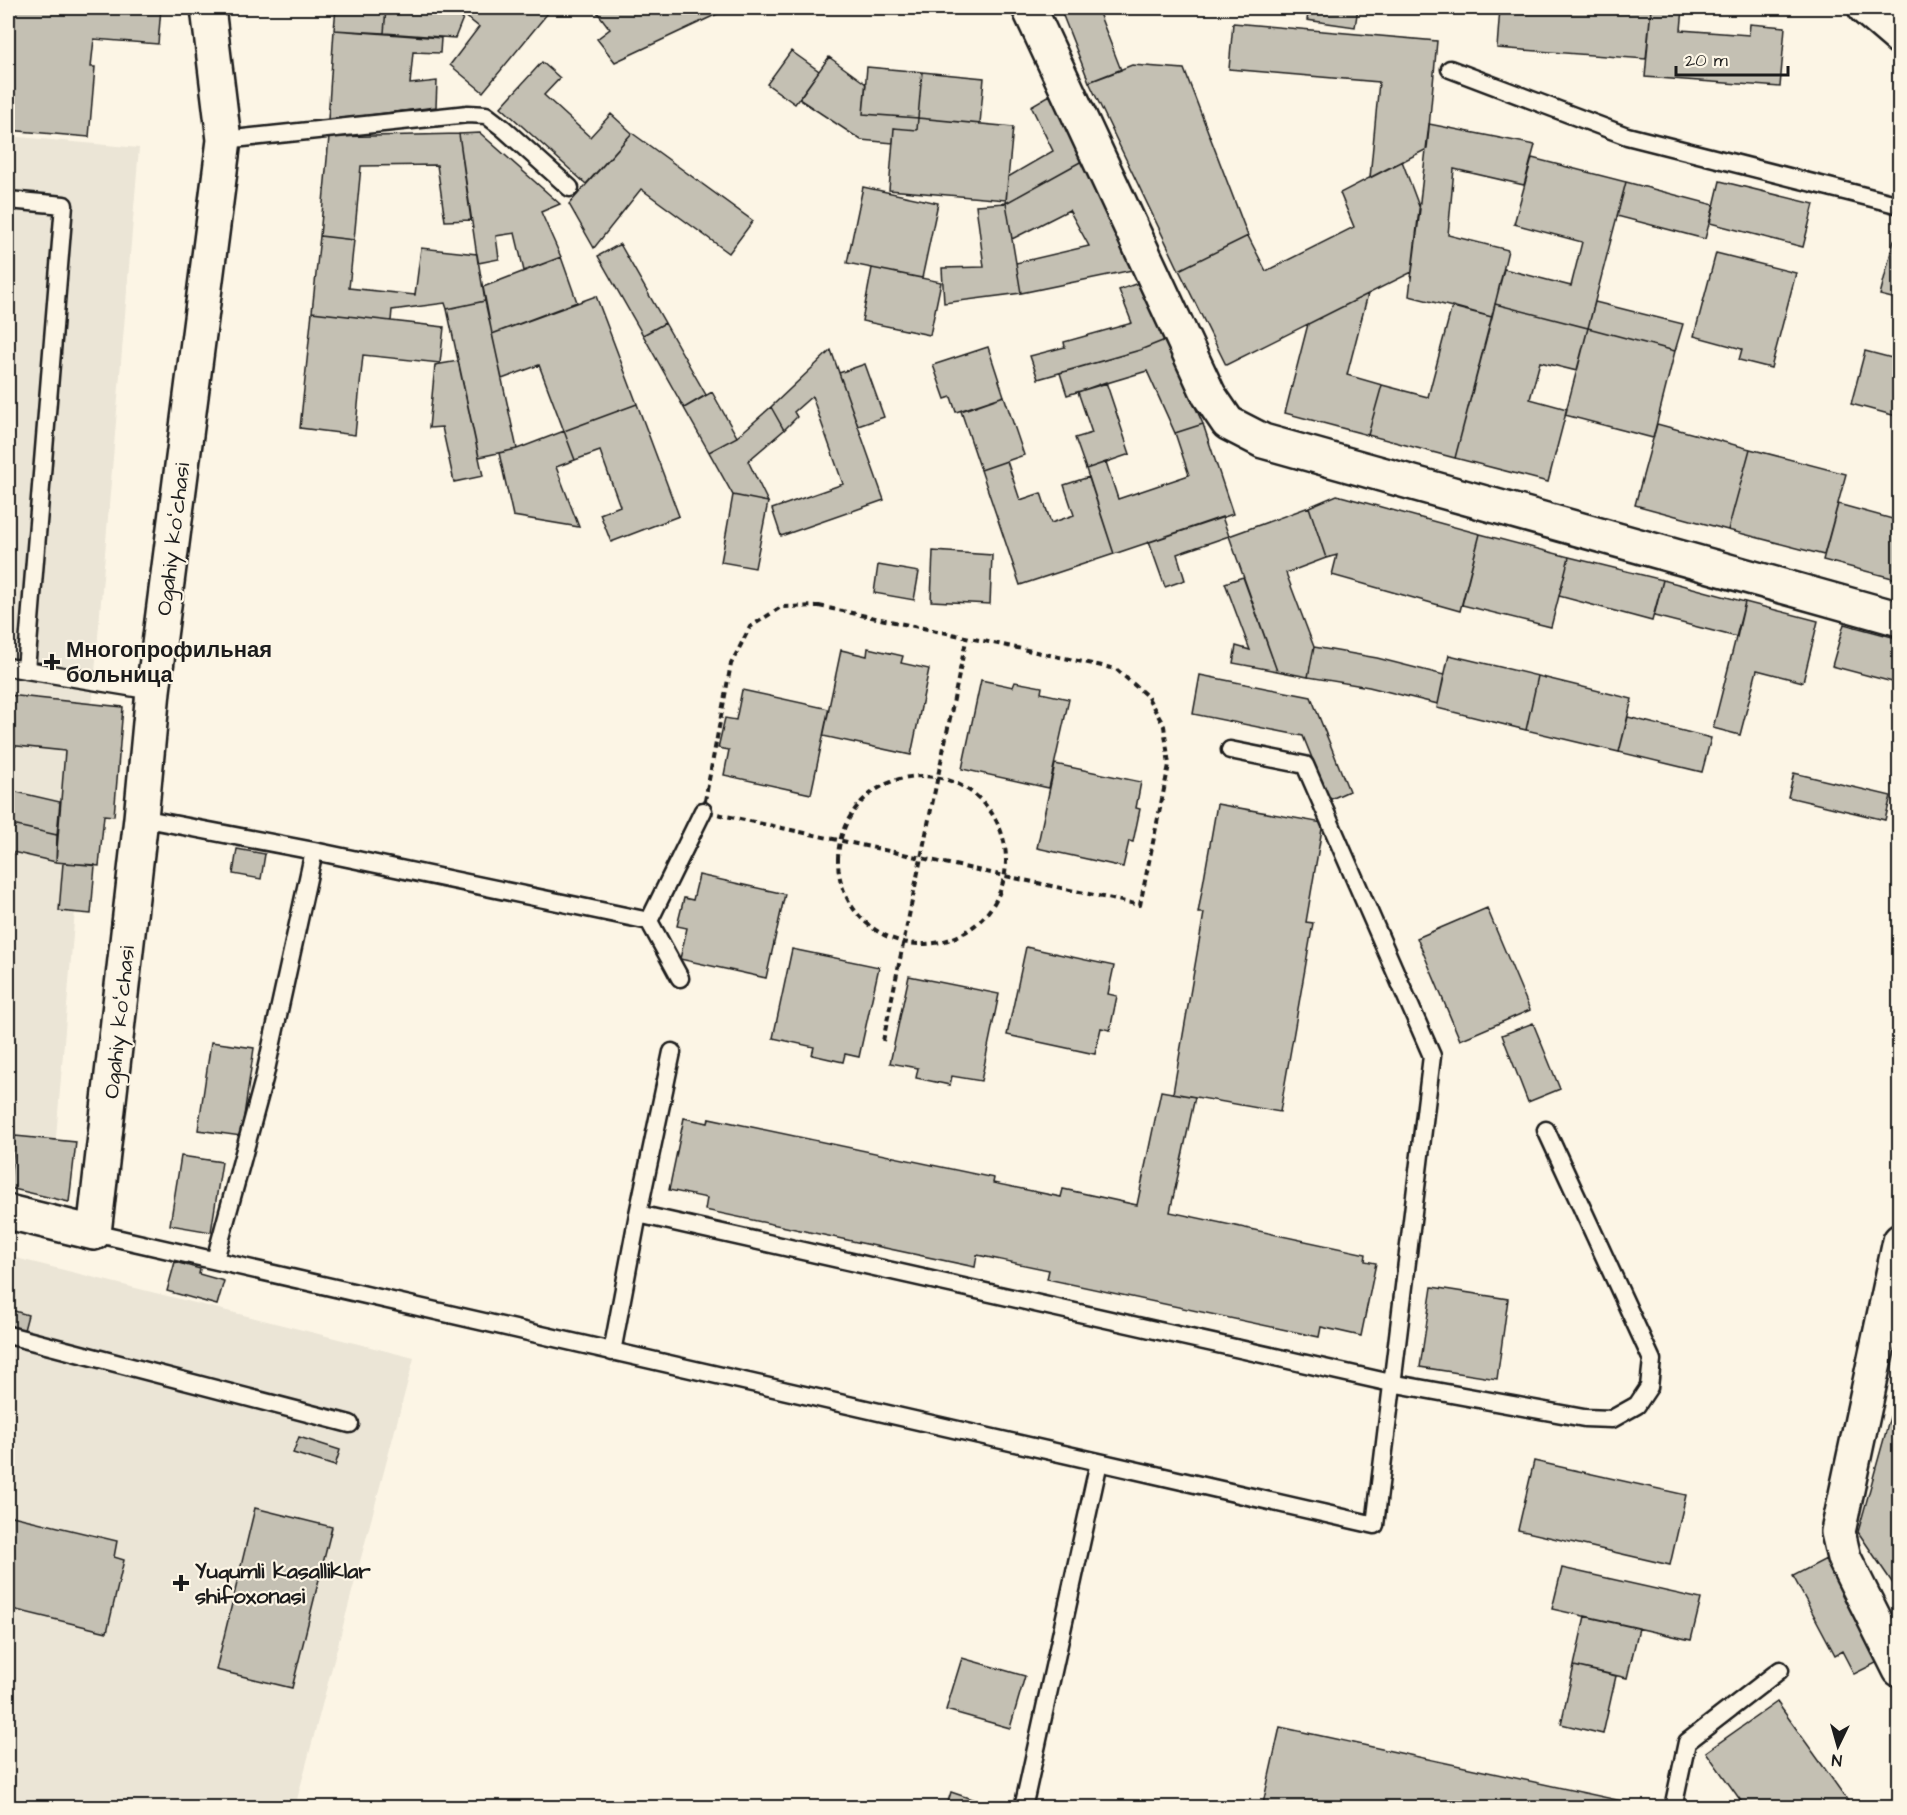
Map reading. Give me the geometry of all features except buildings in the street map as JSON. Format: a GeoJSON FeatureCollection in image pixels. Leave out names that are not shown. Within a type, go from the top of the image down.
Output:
{"type":"FeatureCollection","features":[{"type":"Feature","properties":{"kind":"street","name":"Ogahiy koʻchasi"},"geometry":{"type":"LineString","coordinates":[[94,1233],[141,818],[153,691],[224,140],[208,8]]}},
{"type":"Feature","properties":{"kind":"street"},"geometry":{"type":"LineString","coordinates":[[1029,8],[1209,395],[1228,423],[1263,441],[1899,619]]}},
{"type":"Feature","properties":{"kind":"street"},"geometry":{"type":"LineString","coordinates":[[1865,8],[1899,38]]}},
{"type":"Feature","properties":{"kind":"street"},"geometry":{"type":"LineString","coordinates":[[8,1212],[94,1233]]}},
{"type":"Feature","properties":{"kind":"street"},"geometry":{"type":"LineString","coordinates":[[1895,1656],[1844,1558],[1838,1532],[1894,1290],[1899,1241]]}},
{"type":"Feature","properties":{"kind":"lane"},"geometry":{"type":"LineString","coordinates":[[1450,69],[1627,136],[1899,205]]}},
{"type":"Feature","properties":{"kind":"lane"},"geometry":{"type":"LineString","coordinates":[[224,140],[468,114],[486,115],[570,188]]}},
{"type":"Feature","properties":{"kind":"lane"},"geometry":{"type":"LineString","coordinates":[[8,200],[64,205],[26,670]]}},
{"type":"Feature","properties":{"kind":"lane"},"geometry":{"type":"LineString","coordinates":[[8,666],[153,691]]}},
{"type":"Feature","properties":{"kind":"lane"},"geometry":{"type":"LineString","coordinates":[[94,1233],[1375,1525],[1432,1056],[1305,765],[1230,750]]}},
{"type":"Feature","properties":{"kind":"lane"},"geometry":{"type":"LineString","coordinates":[[649,921],[703,812]]}},
{"type":"Feature","properties":{"kind":"lane"},"geometry":{"type":"LineString","coordinates":[[141,818],[314,851],[649,921],[680,978]]}},
{"type":"Feature","properties":{"kind":"lane"},"geometry":{"type":"LineString","coordinates":[[215,1260],[264,1078],[314,851]]}},
{"type":"Feature","properties":{"kind":"lane"},"geometry":{"type":"LineString","coordinates":[[612,1352],[672,1052]]}},
{"type":"Feature","properties":{"kind":"lane"},"geometry":{"type":"LineString","coordinates":[[638,1214],[1391,1383],[1584,1418],[1612,1419],[1637,1405],[1649,1387],[1652,1360],[1546,1130]]}},
{"type":"Feature","properties":{"kind":"lane"},"geometry":{"type":"LineString","coordinates":[[8,1335],[350,1424]]}},
{"type":"Feature","properties":{"kind":"lane"},"geometry":{"type":"LineString","coordinates":[[1023,1808],[1099,1462]]}},
{"type":"Feature","properties":{"kind":"lane"},"geometry":{"type":"LineString","coordinates":[[1674,1808],[1687,1742],[1780,1670]]}},
{"type":"Feature","properties":{"kind":"path"},"geometry":{"type":"LineString","coordinates":[[819,606],[967,636],[1116,669],[1147,696],[1164,726],[1169,765],[1140,905],[703,812],[730,664],[750,627],[781,607],[819,606]]}},
{"type":"Feature","properties":{"kind":"path"},"geometry":{"type":"LineString","coordinates":[[883,1041],[967,636]]}},
{"type":"Feature","properties":{"kind":"path"},"geometry":{"type":"LineString","coordinates":[[925,776],[938,778],[954,781],[979,796],[997,820],[1006,848],[1005,876],[996,901],[979,922],[957,936],[931,944],[904,942],[879,932],[859,916],[844,893],[838,867],[840,841],[850,814],[870,793],[896,779],[925,776]]}},
{"type":"Feature","properties":{"kind":"shaded area","name":"Многопрофильная больница"},"geometry":{"type":"Polygon","coordinates":[[[8,136],[139,148],[52,1185],[8,1175],[8,136]]]}},
{"type":"Feature","properties":{"kind":"shaded area","name":"Yuqumli kasalliklar shifoxonasi"},"geometry":{"type":"Polygon","coordinates":[[[8,1256],[414,1358],[295,1807],[8,1807],[8,1256]]]}},
{"type":"Feature","properties":{"kind":"place","name":"Многопрофильная больница"},"geometry":{"type":"Point","coordinates":[52,662]}},
{"type":"Feature","properties":{"kind":"place","name":"Yuqumli kasalliklar shifoxonasi"},"geometry":{"type":"Point","coordinates":[181,1583]}}]}
